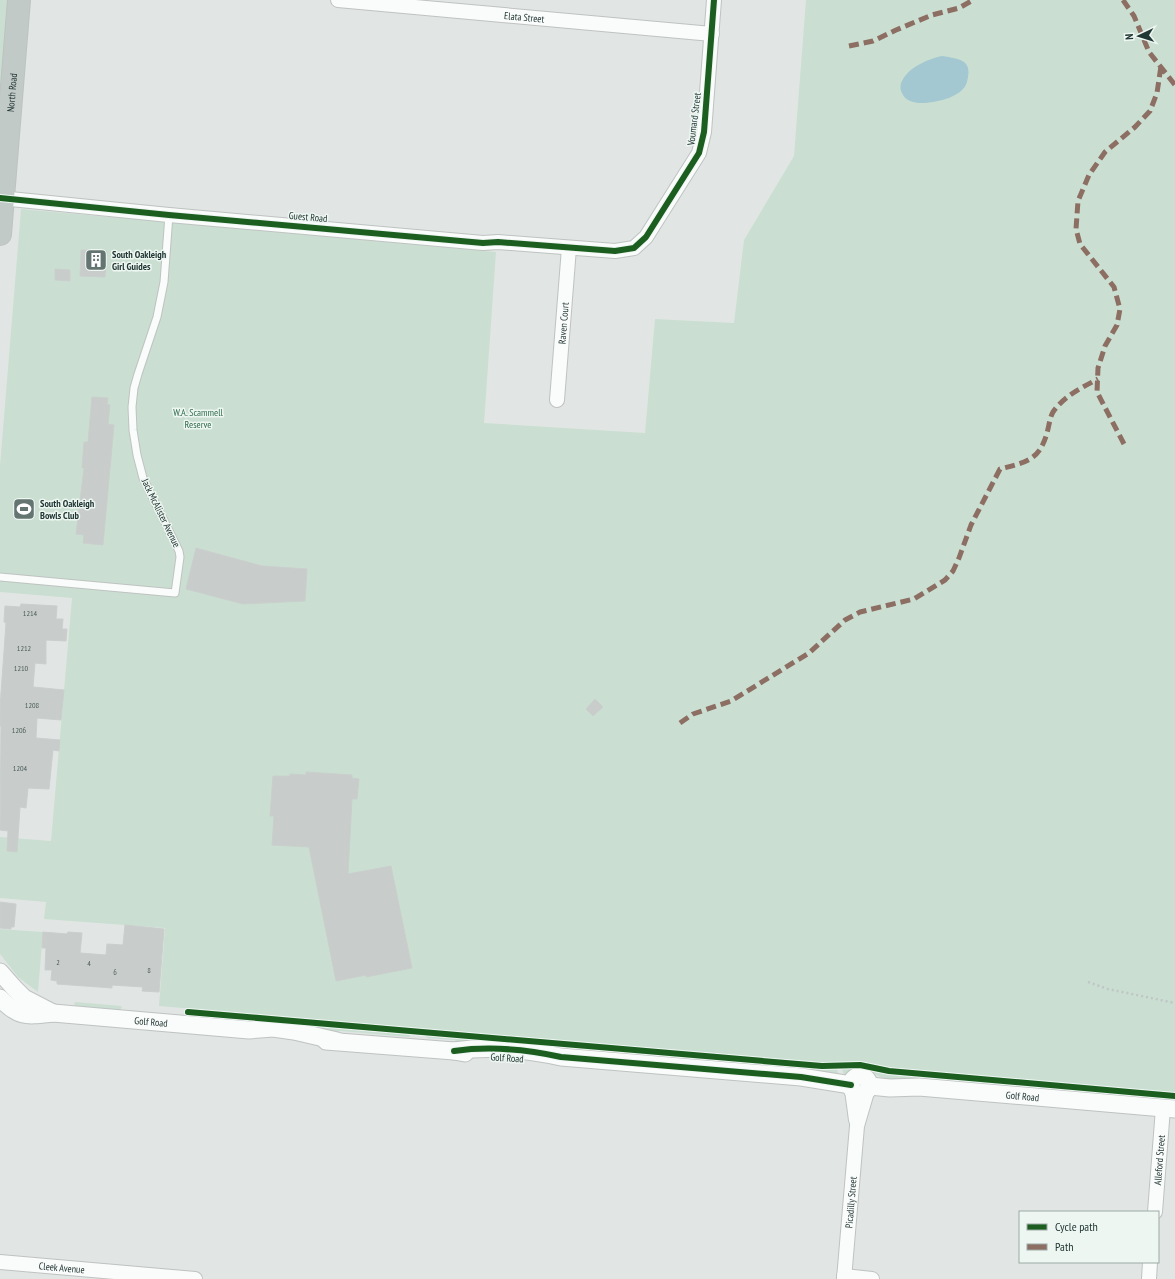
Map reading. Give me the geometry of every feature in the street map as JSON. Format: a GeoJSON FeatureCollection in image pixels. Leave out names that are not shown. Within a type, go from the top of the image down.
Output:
{"type":"FeatureCollection","features":[{"type":"Feature","properties":{"kind":"highway","name":"North Road"},"geometry":{"type":"LineString","coordinates":[[0,234],[19,0]]}},
{"type":"Feature","properties":{"kind":"street","name":"Elata Street"},"geometry":{"type":"LineString","coordinates":[[338,0],[712,34]]}},
{"type":"Feature","properties":{"kind":"street","name":"Voumard Street"},"geometry":{"type":"LineString","coordinates":[[615,251],[630,250],[646,237],[699,153],[704,132],[714,0]]}},
{"type":"Feature","properties":{"kind":"street","name":"Guest Road"},"geometry":{"type":"LineString","coordinates":[[2,198],[169,215],[483,243],[498,242],[615,251]]}},
{"type":"Feature","properties":{"kind":"street","name":"Raven Court"},"geometry":{"type":"LineString","coordinates":[[557,400],[569,248]]}},
{"type":"Feature","properties":{"kind":"street","name":"Golf Road"},"geometry":{"type":"LineString","coordinates":[[0,972],[24,998],[53,1013]]}},
{"type":"Feature","properties":{"kind":"street"},"geometry":{"type":"LineString","coordinates":[[0,998],[12,1010],[22,1015]]}},
{"type":"Feature","properties":{"kind":"street","name":"Golf Road"},"geometry":{"type":"LineString","coordinates":[[0,1014],[31,1015],[53,1013],[249,1030],[273,1028],[294,1031],[337,1041],[454,1051],[474,1055],[522,1060],[561,1057],[801,1077],[860,1088],[919,1087],[1169,1109]]}},
{"type":"Feature","properties":{"kind":"street","name":"Picadilly Street"},"geometry":{"type":"LineString","coordinates":[[844,1278],[860,1088]]}},
{"type":"Feature","properties":{"kind":"street","name":"Alleford Street"},"geometry":{"type":"LineString","coordinates":[[1154,1211],[1169,1109]]}},
{"type":"Feature","properties":{"kind":"street","name":"Cleek Avenue"},"geometry":{"type":"LineString","coordinates":[[0,1262],[194,1279]]}},
{"type":"Feature","properties":{"kind":"street"},"geometry":{"type":"LineString","coordinates":[[1149,1279],[1150,1263]]}},
{"type":"Feature","properties":{"kind":"street"},"geometry":{"type":"LineString","coordinates":[[844,1278],[872,1279]]}},
{"type":"Feature","properties":{"kind":"lane","name":"Jack McAlister Avenue"},"geometry":{"type":"LineString","coordinates":[[0,577],[175,593],[180,557],[179,551],[143,478],[133,430],[132,407],[136,381],[157,317],[164,282],[169,215]]}},
{"type":"Feature","properties":{"kind":"path"},"geometry":{"type":"LineString","coordinates":[[1088,982],[1108,989],[1175,1003]]}},
{"type":"Feature","properties":{"kind":"green space"},"geometry":{"type":"Polygon","coordinates":[[[0,0],[10,0],[0,115],[0,0]]]}},
{"type":"Feature","properties":{"kind":"green space","name":"W.A. Scammell Reserve"},"geometry":{"type":"Polygon","coordinates":[[[806,0],[1175,0],[1175,1093],[883,1068],[861,1064],[844,1065],[159,1006],[165,928],[44,919],[46,902],[0,898],[0,837],[51,841],[72,598],[0,592],[0,466],[21,209],[496,252],[484,423],[645,433],[655,319],[734,323],[744,240],[794,156],[806,0]]]}},
{"type":"Feature","properties":{"kind":"green space"},"geometry":{"type":"Polygon","coordinates":[[[0,929],[43,932],[38,992],[18,977],[0,954],[0,929]]]}},
{"type":"Feature","properties":{"kind":"green space"},"geometry":{"type":"Polygon","coordinates":[[[75,1002],[122,1007],[120,1010],[76,1006],[74,1004],[75,1002]]]}},
{"type":"Feature","properties":{"kind":"green space"},"geometry":{"type":"Polygon","coordinates":[[[266,1022],[412,1033],[409,1037],[341,1031],[337,1034],[266,1022]]]}},
{"type":"Feature","properties":{"kind":"green space"},"geometry":{"type":"Polygon","coordinates":[[[426,1034],[555,1046],[555,1049],[457,1044],[455,1040],[428,1038],[426,1037],[426,1034]]]}},
{"type":"Feature","properties":{"kind":"green space"},"geometry":{"type":"Polygon","coordinates":[[[571,1047],[837,1068],[838,1074],[571,1050],[571,1047]]]}},
{"type":"Feature","properties":{"kind":"green space"},"geometry":{"type":"Polygon","coordinates":[[[861,1067],[883,1073],[1175,1098],[1175,1103],[887,1080],[864,1070],[856,1070],[844,1076],[842,1068],[861,1067]]]}},
{"type":"Feature","properties":{"kind":"water"},"geometry":{"type":"Polygon","coordinates":[[[942,56],[955,58],[967,65],[967,82],[960,92],[949,98],[923,103],[916,103],[905,98],[900,87],[905,76],[919,64],[942,56]]]}},
{"type":"Feature","properties":{"kind":"building","name":"South Oakleigh Girl Guides"},"geometry":{"type":"Polygon","coordinates":[[[81,250],[107,251],[105,277],[80,276],[81,250]]]}},
{"type":"Feature","properties":{"kind":"building"},"geometry":{"type":"Polygon","coordinates":[[[55,269],[70,270],[70,281],[55,280],[55,269]]]}},
{"type":"Feature","properties":{"kind":"building"},"geometry":{"type":"Polygon","coordinates":[[[92,397],[108,398],[107,404],[110,405],[108,424],[114,425],[103,545],[83,543],[84,535],[76,534],[84,468],[82,468],[84,442],[88,442],[92,397]]]}},
{"type":"Feature","properties":{"kind":"building"},"geometry":{"type":"Polygon","coordinates":[[[196,548],[262,566],[307,569],[305,601],[243,604],[186,589],[196,548]]]}},
{"type":"Feature","properties":{"kind":"building"},"geometry":{"type":"Polygon","coordinates":[[[21,604],[57,606],[56,619],[63,619],[62,629],[67,629],[66,641],[46,640],[46,664],[35,663],[33,687],[64,690],[61,720],[37,718],[36,738],[60,740],[59,751],[53,750],[49,789],[28,788],[26,808],[20,807],[17,852],[7,851],[8,831],[0,830],[0,707],[6,623],[4,622],[5,606],[20,607],[21,604]]]}},
{"type":"Feature","properties":{"kind":"building"},"geometry":{"type":"Polygon","coordinates":[[[595,699],[603,707],[593,716],[586,709],[595,699]]]}},
{"type":"Feature","properties":{"kind":"building"},"geometry":{"type":"Polygon","coordinates":[[[306,772],[352,775],[352,778],[359,779],[357,799],[352,799],[348,874],[391,866],[412,968],[336,981],[309,847],[272,845],[274,816],[270,816],[273,776],[290,776],[290,774],[306,775],[306,772]]]}},
{"type":"Feature","properties":{"kind":"building"},"geometry":{"type":"Polygon","coordinates":[[[0,902],[16,904],[14,927],[11,927],[11,929],[0,928],[0,902]]]}},
{"type":"Feature","properties":{"kind":"building"},"geometry":{"type":"Polygon","coordinates":[[[125,925],[164,929],[159,992],[142,991],[143,987],[112,985],[112,988],[57,984],[57,981],[51,980],[52,970],[45,970],[46,948],[42,948],[43,932],[67,934],[68,932],[82,933],[80,953],[106,955],[107,944],[123,945],[125,925]]]}},
{"type":"Feature","properties":{"kind":"marked path"},"geometry":{"type":"LineString","coordinates":[[849,46],[873,41],[932,15],[959,8],[973,0]]}},
{"type":"Feature","properties":{"kind":"marked path"},"geometry":{"type":"LineString","coordinates":[[1123,0],[1134,16],[1149,52],[1175,85]]}},
{"type":"Feature","properties":{"kind":"marked path"},"geometry":{"type":"LineString","coordinates":[[1124,444],[1097,392],[1098,368],[1105,346],[1117,325],[1120,309],[1114,287],[1080,244],[1076,229],[1078,201],[1089,175],[1105,152],[1135,127],[1150,111],[1157,93],[1161,66]]}},
{"type":"Feature","properties":{"kind":"marked path"},"geometry":{"type":"LineString","coordinates":[[680,723],[693,714],[731,701],[809,653],[845,620],[860,612],[914,599],[945,580],[953,571],[971,525],[1000,469],[1024,462],[1035,455],[1044,442],[1050,419],[1057,406],[1073,393],[1098,379]]}},
{"type":"Feature","properties":{"kind":"cycle path"},"geometry":{"type":"LineString","coordinates":[[0,198],[169,215],[483,243],[498,242],[615,251],[634,248],[646,237],[699,153],[704,132],[714,0]]}},
{"type":"Feature","properties":{"kind":"cycle path"},"geometry":{"type":"LineString","coordinates":[[188,1012],[822,1066],[860,1065],[889,1071],[1175,1096]]}},
{"type":"Feature","properties":{"kind":"cycle path"},"geometry":{"type":"LineString","coordinates":[[454,1051],[467,1049],[508,1049],[561,1057],[801,1077],[851,1085]]}},
{"type":"Feature","properties":{"kind":"place","name":"South Oakleigh Girl Guides"},"geometry":{"type":"Point","coordinates":[96,260]}},
{"type":"Feature","properties":{"kind":"place","name":"South Oakleigh Bowls Club"},"geometry":{"type":"Point","coordinates":[24,509]}}]}
